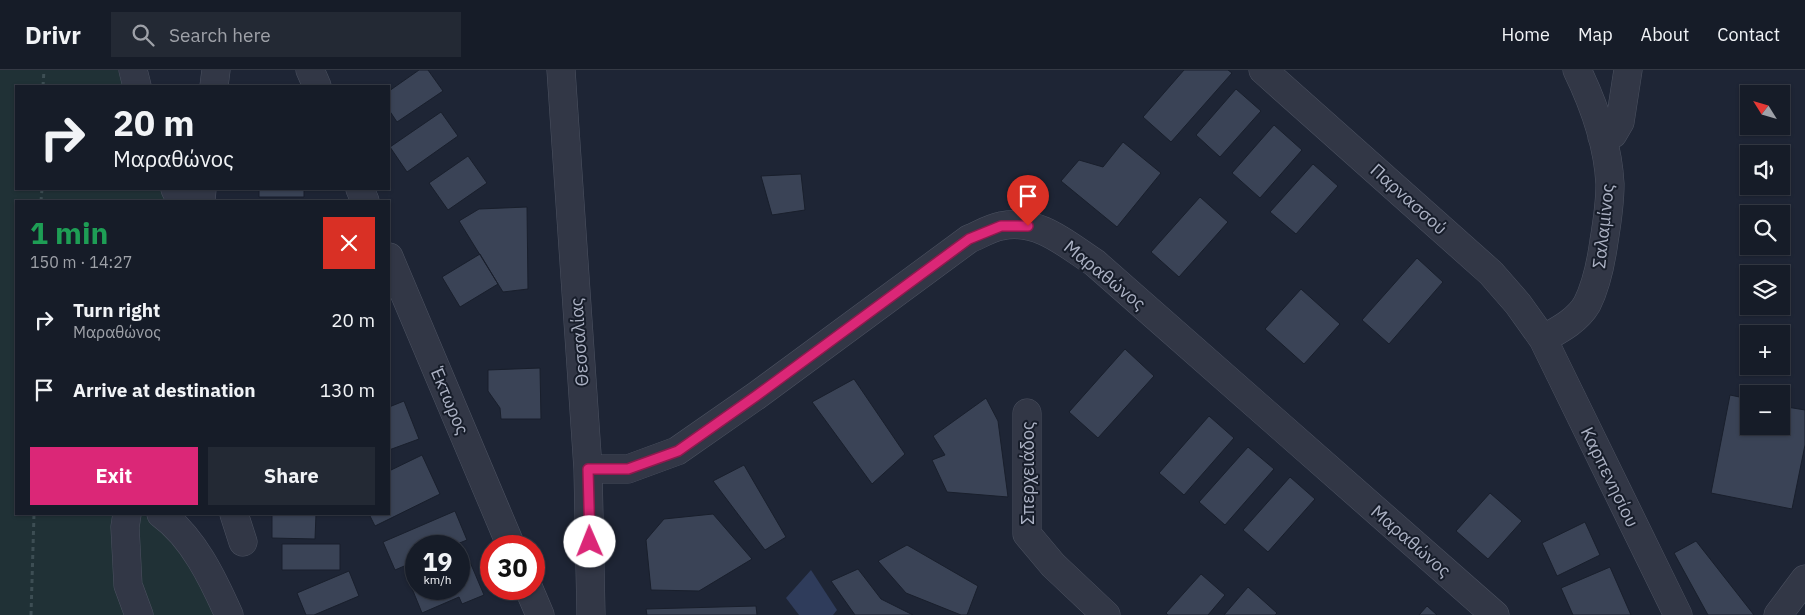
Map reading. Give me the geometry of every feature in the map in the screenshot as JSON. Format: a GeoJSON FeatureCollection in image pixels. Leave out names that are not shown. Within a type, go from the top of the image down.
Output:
{"type":"FeatureCollection","features":[{"type":"Feature","properties":{"kind":"street"},"geometry":{"type":"LineString","coordinates":[[133,70],[138,85]]}},
{"type":"Feature","properties":{"kind":"street"},"geometry":{"type":"LineString","coordinates":[[214,85],[216,70]]}},
{"type":"Feature","properties":{"kind":"street"},"geometry":{"type":"LineString","coordinates":[[310,70],[317,85]]}},
{"type":"Feature","properties":{"kind":"street","name":"Θεσσαλίας"},"geometry":{"type":"LineString","coordinates":[[560,70],[588,469],[591,615]]}},
{"type":"Feature","properties":{"kind":"street","name":"Παρνασσού"},"geometry":{"type":"LineString","coordinates":[[1263,70],[1490,273],[1518,304],[1543,340]]}},
{"type":"Feature","properties":{"kind":"street","name":"Σαλαμίνος"},"geometry":{"type":"LineString","coordinates":[[1543,340],[1568,326],[1586,305],[1600,271],[1607,222],[1610,184],[1602,137],[1592,102],[1577,70]]}},
{"type":"Feature","properties":{"kind":"street"},"geometry":{"type":"LineString","coordinates":[[1602,137],[1613,134],[1620,122],[1628,70]]}},
{"type":"Feature","properties":{"kind":"street","name":"Μαραθώνος"},"geometry":{"type":"LineString","coordinates":[[588,469],[628,469],[678,451],[969,239],[1001,226],[1028,226],[1049,232],[1095,263],[1495,615]]}},
{"type":"Feature","properties":{"kind":"street","name":"Έκτωρος"},"geometry":{"type":"LineString","coordinates":[[390,258],[506,535]]}},
{"type":"Feature","properties":{"kind":"street","name":"Καρπενησίου"},"geometry":{"type":"LineString","coordinates":[[1543,340],[1678,615]]}},
{"type":"Feature","properties":{"kind":"street","name":"Σπερχειάδος"},"geometry":{"type":"LineString","coordinates":[[1027,413],[1027,534],[1053,565],[1106,615]]}},
{"type":"Feature","properties":{"kind":"street"},"geometry":{"type":"LineString","coordinates":[[127,515],[125,528],[128,585],[139,615]]}},
{"type":"Feature","properties":{"kind":"street"},"geometry":{"type":"LineString","coordinates":[[162,515],[175,524],[213,579],[229,615]]}},
{"type":"Feature","properties":{"kind":"street"},"geometry":{"type":"LineString","coordinates":[[234,515],[243,542]]}},
{"type":"Feature","properties":{"kind":"street"},"geometry":{"type":"LineString","coordinates":[[1778,615],[1805,579]]}},
{"type":"Feature","properties":{"kind":"street"},"geometry":{"type":"LineString","coordinates":[[534,600],[540,615]]}},
{"type":"Feature","properties":{"kind":"path"},"geometry":{"type":"LineString","coordinates":[[43,85],[44,70]]}},
{"type":"Feature","properties":{"kind":"path"},"geometry":{"type":"LineString","coordinates":[[31,615],[34,515]]}},
{"type":"Feature","properties":{"kind":"shaded area"},"geometry":{"type":"Polygon","coordinates":[[[0,70],[118,70],[123,85],[15,85],[15,190],[166,190],[172,200],[15,200],[15,515],[139,515],[150,517],[184,546],[218,615],[0,615],[0,70]]]}},
{"type":"Feature","properties":{"kind":"water"},"geometry":{"type":"Polygon","coordinates":[[[811,570],[837,610],[833,615],[799,615],[786,598],[811,570]]]}},
{"type":"Feature","properties":{"kind":"building"},"geometry":{"type":"Polygon","coordinates":[[[419,70],[428,70],[443,91],[397,122],[390,112],[390,90],[419,70]]]}},
{"type":"Feature","properties":{"kind":"building"},"geometry":{"type":"Polygon","coordinates":[[[1184,70],[1228,70],[1232,73],[1171,142],[1143,117],[1184,70]]]}},
{"type":"Feature","properties":{"kind":"building"},"geometry":{"type":"Polygon","coordinates":[[[1236,89],[1261,111],[1220,157],[1196,135],[1236,89]]]}},
{"type":"Feature","properties":{"kind":"building"},"geometry":{"type":"Polygon","coordinates":[[[441,112],[458,136],[407,172],[390,147],[441,112]]]}},
{"type":"Feature","properties":{"kind":"building"},"geometry":{"type":"Polygon","coordinates":[[[1274,125],[1302,150],[1260,198],[1232,173],[1274,125]]]}},
{"type":"Feature","properties":{"kind":"building"},"geometry":{"type":"Polygon","coordinates":[[[1123,142],[1161,173],[1117,227],[1061,181],[1079,160],[1103,167],[1123,142]]]}},
{"type":"Feature","properties":{"kind":"building"},"geometry":{"type":"Polygon","coordinates":[[[468,156],[487,183],[448,210],[429,183],[468,156]]]}},
{"type":"Feature","properties":{"kind":"building"},"geometry":{"type":"Polygon","coordinates":[[[1313,164],[1338,186],[1296,234],[1270,212],[1313,164]]]}},
{"type":"Feature","properties":{"kind":"building"},"geometry":{"type":"Polygon","coordinates":[[[801,174],[805,210],[772,215],[761,176],[801,174]]]}},
{"type":"Feature","properties":{"kind":"building"},"geometry":{"type":"Polygon","coordinates":[[[259,190],[304,190],[304,197],[259,197],[259,190]]]}},
{"type":"Feature","properties":{"kind":"building"},"geometry":{"type":"Polygon","coordinates":[[[1200,197],[1228,222],[1179,277],[1151,252],[1200,197]]]}},
{"type":"Feature","properties":{"kind":"building"},"geometry":{"type":"Polygon","coordinates":[[[527,207],[528,289],[503,292],[459,221],[479,209],[527,207]]]}},
{"type":"Feature","properties":{"kind":"building"},"geometry":{"type":"Polygon","coordinates":[[[480,254],[498,284],[460,307],[442,277],[480,254]]]}},
{"type":"Feature","properties":{"kind":"building"},"geometry":{"type":"Polygon","coordinates":[[[1417,258],[1443,282],[1389,344],[1362,320],[1417,258]]]}},
{"type":"Feature","properties":{"kind":"building"},"geometry":{"type":"Polygon","coordinates":[[[1301,289],[1340,324],[1304,364],[1265,329],[1301,289]]]}},
{"type":"Feature","properties":{"kind":"building"},"geometry":{"type":"Polygon","coordinates":[[[1125,349],[1154,376],[1098,438],[1069,412],[1125,349]]]}},
{"type":"Feature","properties":{"kind":"building"},"geometry":{"type":"Polygon","coordinates":[[[540,368],[541,419],[501,419],[500,408],[488,391],[488,370],[540,368]]]}},
{"type":"Feature","properties":{"kind":"building"},"geometry":{"type":"Polygon","coordinates":[[[854,379],[905,454],[872,484],[812,402],[854,379]]]}},
{"type":"Feature","properties":{"kind":"building"},"geometry":{"type":"Polygon","coordinates":[[[1730,395],[1740,397],[1740,435],[1790,435],[1790,408],[1805,410],[1805,445],[1792,509],[1711,493],[1730,395]]]}},
{"type":"Feature","properties":{"kind":"building"},"geometry":{"type":"Polygon","coordinates":[[[986,398],[998,421],[1008,497],[947,492],[932,460],[945,455],[933,436],[986,398]]]}},
{"type":"Feature","properties":{"kind":"building"},"geometry":{"type":"Polygon","coordinates":[[[404,401],[419,439],[390,450],[390,407],[404,401]]]}},
{"type":"Feature","properties":{"kind":"building"},"geometry":{"type":"Polygon","coordinates":[[[1209,416],[1234,438],[1184,495],[1159,473],[1209,416]]]}},
{"type":"Feature","properties":{"kind":"building"},"geometry":{"type":"Polygon","coordinates":[[[1248,447],[1274,469],[1225,525],[1199,502],[1248,447]]]}},
{"type":"Feature","properties":{"kind":"building"},"geometry":{"type":"Polygon","coordinates":[[[422,455],[440,494],[375,526],[370,515],[390,515],[390,471],[422,455]]]}},
{"type":"Feature","properties":{"kind":"building"},"geometry":{"type":"Polygon","coordinates":[[[744,465],[786,537],[765,550],[713,481],[744,465]]]}},
{"type":"Feature","properties":{"kind":"building"},"geometry":{"type":"Polygon","coordinates":[[[1290,477],[1315,499],[1268,552],[1243,530],[1290,477]]]}},
{"type":"Feature","properties":{"kind":"building"},"geometry":{"type":"Polygon","coordinates":[[[1490,493],[1522,521],[1488,559],[1456,531],[1490,493]]]}},
{"type":"Feature","properties":{"kind":"building"},"geometry":{"type":"Polygon","coordinates":[[[455,511],[465,535],[405,535],[405,566],[395,570],[383,542],[455,511]]]}},
{"type":"Feature","properties":{"kind":"building"},"geometry":{"type":"Polygon","coordinates":[[[713,514],[752,559],[699,591],[651,590],[646,540],[664,519],[713,514]]]}},
{"type":"Feature","properties":{"kind":"building"},"geometry":{"type":"Polygon","coordinates":[[[272,515],[316,515],[315,539],[272,538],[272,515]]]}},
{"type":"Feature","properties":{"kind":"building"},"geometry":{"type":"Polygon","coordinates":[[[1585,522],[1600,555],[1557,576],[1542,543],[1585,522]]]}},
{"type":"Feature","properties":{"kind":"building"},"geometry":{"type":"Polygon","coordinates":[[[1696,541],[1754,615],[1708,615],[1674,553],[1696,541]]]}},
{"type":"Feature","properties":{"kind":"building"},"geometry":{"type":"Polygon","coordinates":[[[282,544],[340,544],[340,570],[282,570],[282,544]]]}},
{"type":"Feature","properties":{"kind":"building"},"geometry":{"type":"Polygon","coordinates":[[[907,545],[978,586],[967,615],[961,615],[906,593],[878,561],[907,545]]]}},
{"type":"Feature","properties":{"kind":"building"},"geometry":{"type":"Polygon","coordinates":[[[470,562],[480,586],[480,597],[462,604],[460,600],[470,600],[470,562]]]}},
{"type":"Feature","properties":{"kind":"building"},"geometry":{"type":"Polygon","coordinates":[[[1610,567],[1631,615],[1573,615],[1561,588],[1610,567]]]}},
{"type":"Feature","properties":{"kind":"building"},"geometry":{"type":"Polygon","coordinates":[[[858,569],[881,599],[913,615],[855,615],[831,581],[858,569]]]}},
{"type":"Feature","properties":{"kind":"building"},"geometry":{"type":"Polygon","coordinates":[[[349,571],[359,596],[314,615],[306,615],[297,593],[349,571]]]}},
{"type":"Feature","properties":{"kind":"building"},"geometry":{"type":"Polygon","coordinates":[[[1201,574],[1225,595],[1208,615],[1168,615],[1166,613],[1201,574]]]}},
{"type":"Feature","properties":{"kind":"building"},"geometry":{"type":"Polygon","coordinates":[[[1248,587],[1277,613],[1275,615],[1224,615],[1248,587]]]}},
{"type":"Feature","properties":{"kind":"building"},"geometry":{"type":"Polygon","coordinates":[[[417,600],[452,600],[422,613],[417,600]]]}},
{"type":"Feature","properties":{"kind":"building"},"geometry":{"type":"Polygon","coordinates":[[[756,606],[757,615],[647,615],[646,609],[756,606]]]}},
{"type":"Feature","properties":{"kind":"building"},"geometry":{"type":"Polygon","coordinates":[[[1427,606],[1437,615],[1419,615],[1427,606]]]}},
{"type":"Feature","properties":{"kind":"route"},"geometry":{"type":"LineString","coordinates":[[590,542],[588,469],[628,469],[678,451],[969,239],[1001,226],[1028,226]]}}]}
